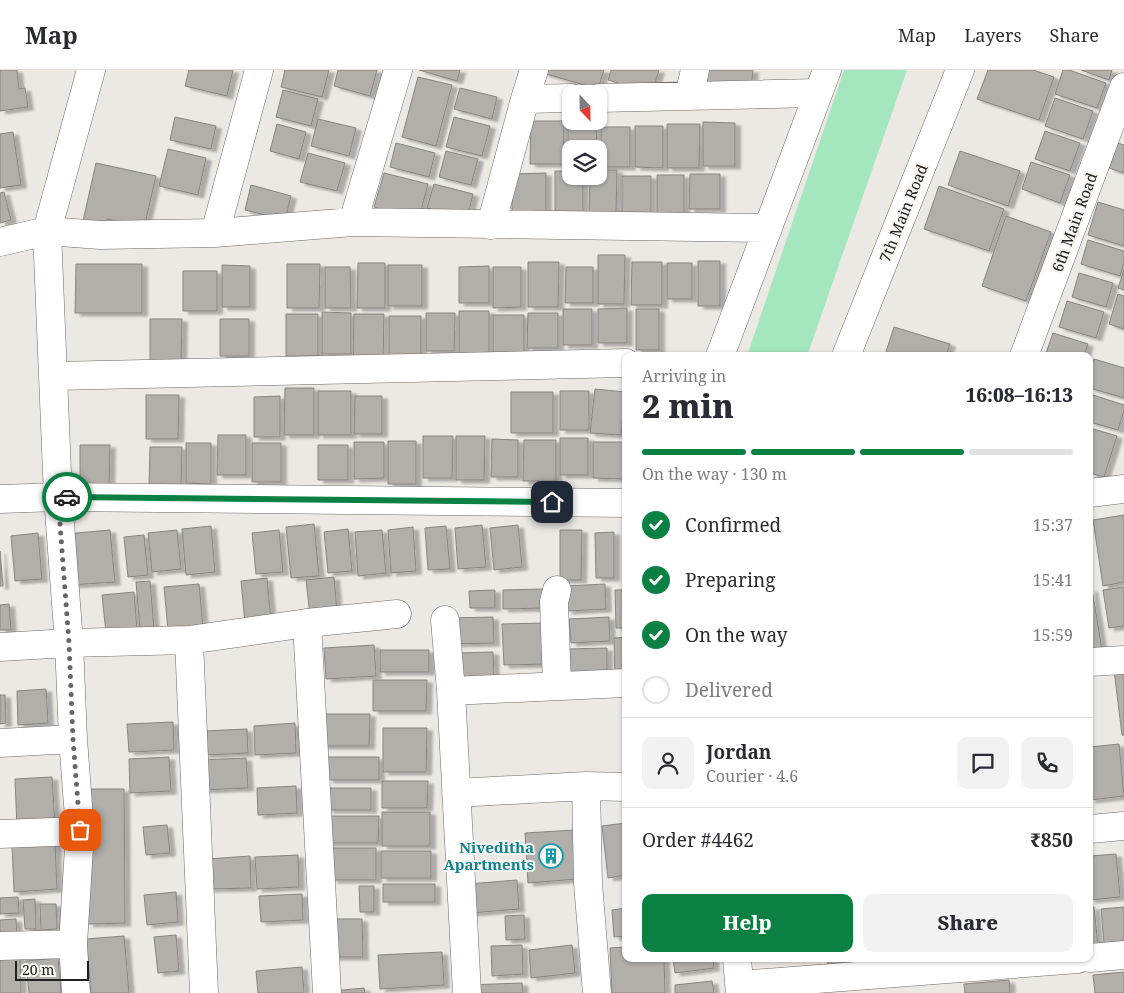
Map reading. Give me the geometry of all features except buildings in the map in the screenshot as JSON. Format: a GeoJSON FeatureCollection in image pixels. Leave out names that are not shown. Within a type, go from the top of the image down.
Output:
{"type":"FeatureCollection","features":[{"type":"Feature","properties":{"kind":"street"},"geometry":{"type":"LineString","coordinates":[[76,993],[73,944],[80,830],[58,497],[46,231],[91,70]]}},
{"type":"Feature","properties":{"kind":"street"},"geometry":{"type":"LineString","coordinates":[[215,233],[259,70]]}},
{"type":"Feature","properties":{"kind":"street"},"geometry":{"type":"LineString","coordinates":[[353,222],[398,70]]}},
{"type":"Feature","properties":{"kind":"street"},"geometry":{"type":"LineString","coordinates":[[491,224],[534,70]]}},
{"type":"Feature","properties":{"kind":"street","name":"7th Main Road"},"geometry":{"type":"LineString","coordinates":[[848,352],[960,70]]}},
{"type":"Feature","properties":{"kind":"street"},"geometry":{"type":"LineString","coordinates":[[608,97],[692,83],[823,82],[722,352]]}},
{"type":"Feature","properties":{"kind":"street","name":"6th Main Road"},"geometry":{"type":"LineString","coordinates":[[1025,352],[1124,87]]}},
{"type":"Feature","properties":{"kind":"street"},"geometry":{"type":"LineString","coordinates":[[525,99],[562,98]]}},
{"type":"Feature","properties":{"kind":"street"},"geometry":{"type":"LineString","coordinates":[[0,242],[46,231],[100,235],[215,233],[353,222],[768,228]]}},
{"type":"Feature","properties":{"kind":"street"},"geometry":{"type":"LineString","coordinates":[[54,376],[622,363]]}},
{"type":"Feature","properties":{"kind":"street"},"geometry":{"type":"LineString","coordinates":[[1093,492],[1124,488]]}},
{"type":"Feature","properties":{"kind":"street"},"geometry":{"type":"LineString","coordinates":[[0,499],[58,497],[622,503]]}},
{"type":"Feature","properties":{"kind":"street"},"geometry":{"type":"LineString","coordinates":[[557,590],[554,602],[557,686]]}},
{"type":"Feature","properties":{"kind":"street"},"geometry":{"type":"LineString","coordinates":[[0,647],[189,640],[307,622],[398,614]]}},
{"type":"Feature","properties":{"kind":"street"},"geometry":{"type":"LineString","coordinates":[[445,620],[451,691],[467,993]]}},
{"type":"Feature","properties":{"kind":"street"},"geometry":{"type":"LineString","coordinates":[[307,622],[327,993]]}},
{"type":"Feature","properties":{"kind":"street"},"geometry":{"type":"LineString","coordinates":[[189,640],[204,993]]}},
{"type":"Feature","properties":{"kind":"street"},"geometry":{"type":"LineString","coordinates":[[1093,662],[1124,660]]}},
{"type":"Feature","properties":{"kind":"street"},"geometry":{"type":"LineString","coordinates":[[451,691],[622,684]]}},
{"type":"Feature","properties":{"kind":"street"},"geometry":{"type":"LineString","coordinates":[[0,743],[73,739]]}},
{"type":"Feature","properties":{"kind":"street"},"geometry":{"type":"LineString","coordinates":[[456,793],[586,786],[622,787]]}},
{"type":"Feature","properties":{"kind":"street"},"geometry":{"type":"LineString","coordinates":[[586,786],[588,883],[597,993]]}},
{"type":"Feature","properties":{"kind":"street"},"geometry":{"type":"LineString","coordinates":[[1093,829],[1124,826]]}},
{"type":"Feature","properties":{"kind":"street"},"geometry":{"type":"LineString","coordinates":[[0,834],[80,830]]}},
{"type":"Feature","properties":{"kind":"street"},"geometry":{"type":"LineString","coordinates":[[0,946],[73,944]]}},
{"type":"Feature","properties":{"kind":"street"},"geometry":{"type":"LineString","coordinates":[[1093,958],[1124,955]]}},
{"type":"Feature","properties":{"kind":"street"},"geometry":{"type":"LineString","coordinates":[[739,979],[1027,962]]}},
{"type":"Feature","properties":{"kind":"green space"},"geometry":{"type":"Polygon","coordinates":[[[844,70],[907,70],[808,352],[748,352],[844,70]]]}},
{"type":"Feature","properties":{"kind":"way so far"},"geometry":{"type":"LineString","coordinates":[[67,497],[58,497],[80,830]]}},
{"type":"Feature","properties":{"kind":"place","name":"Niveditha Apartments"},"geometry":{"type":"Point","coordinates":[551,856]}},
{"type":"Feature","properties":{"kind":"route"},"geometry":{"type":"LineString","coordinates":[[67,497],[552,502]]}}]}
